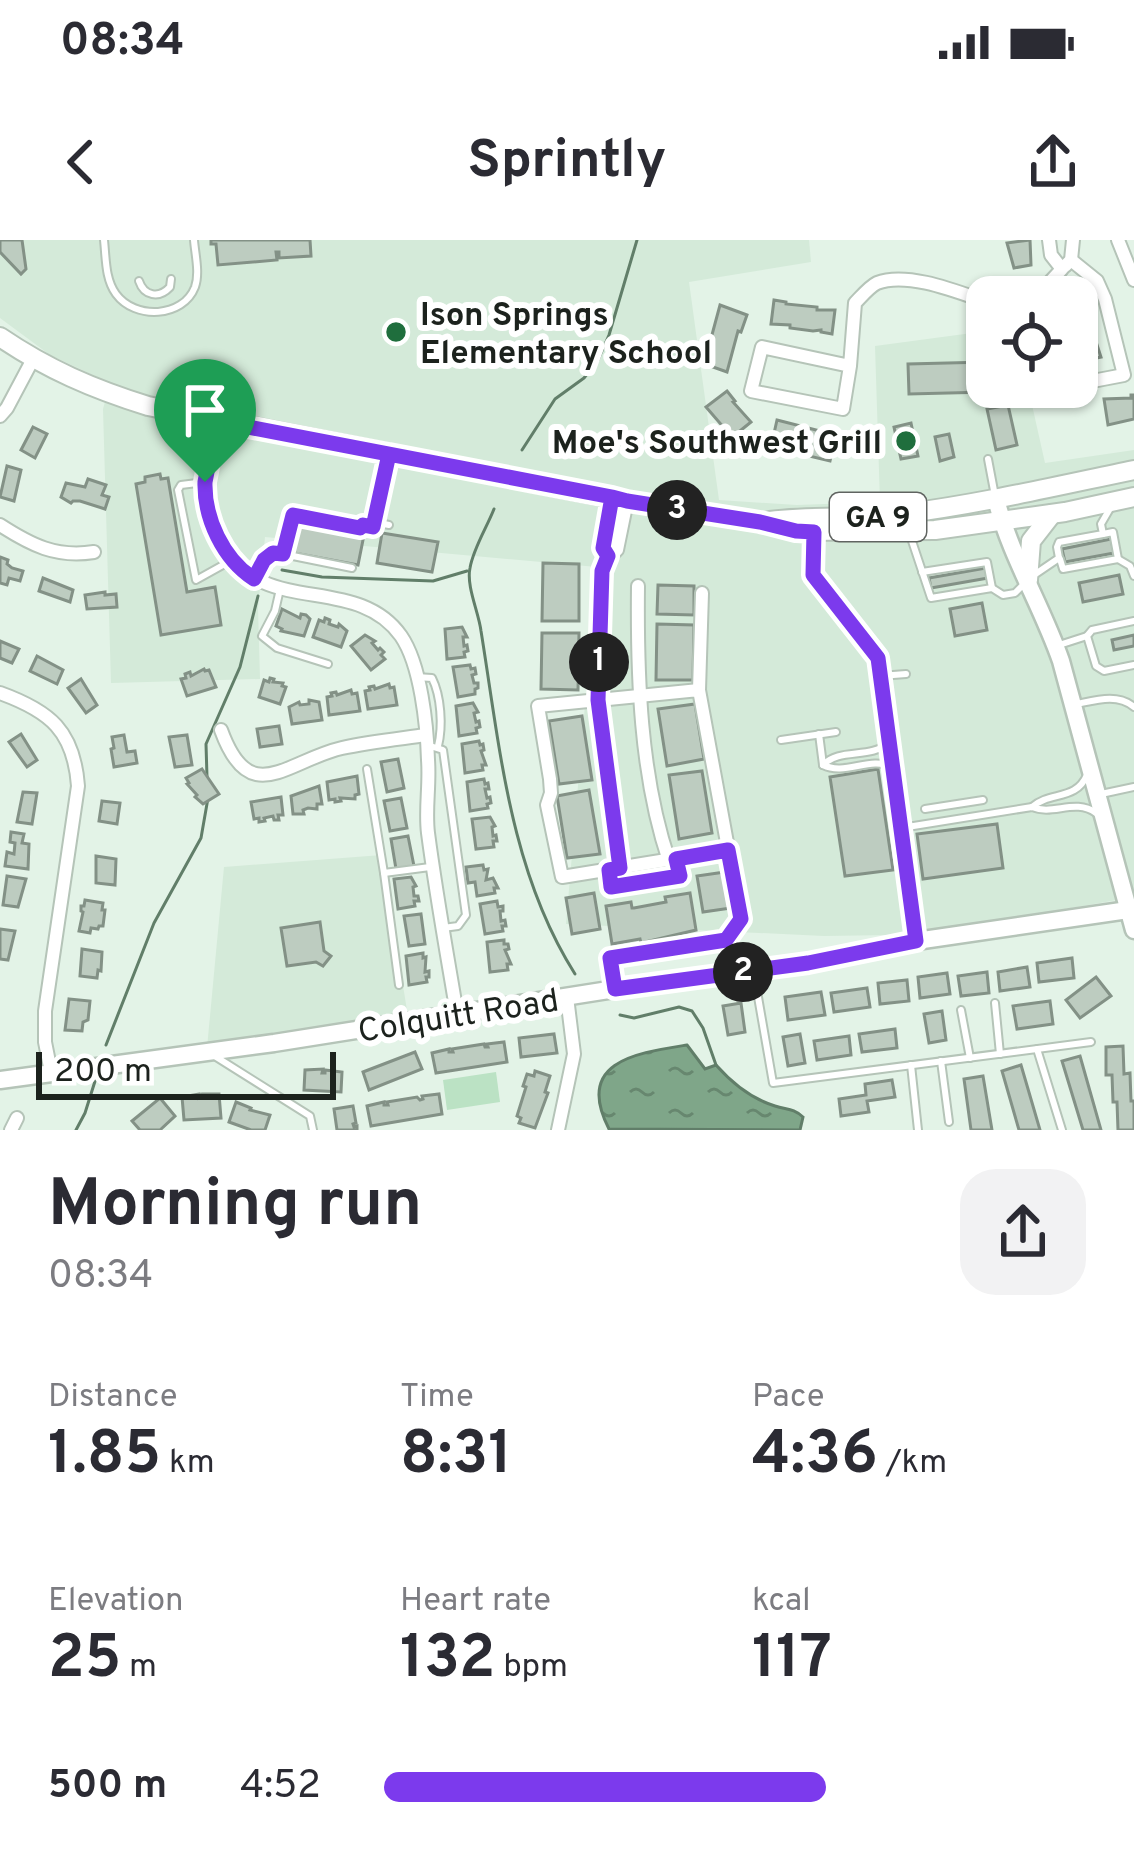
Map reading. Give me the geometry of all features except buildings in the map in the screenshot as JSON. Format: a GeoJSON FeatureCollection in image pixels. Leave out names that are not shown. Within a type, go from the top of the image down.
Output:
{"type":"FeatureCollection","features":[{"type":"Feature","properties":{"kind":"main road","name":"GA 9"},"geometry":{"type":"LineString","coordinates":[[0,337],[101,392],[148,406],[796,531],[910,531],[1001,522],[1124,499]]}},
{"type":"Feature","properties":{"kind":"main road","name":"GA 9"},"geometry":{"type":"LineString","coordinates":[[760,522],[898,515],[1134,470]]}},
{"type":"Feature","properties":{"kind":"main road"},"geometry":{"type":"LineString","coordinates":[[1028,580],[1031,541],[1059,513]]}},
{"type":"Feature","properties":{"kind":"street"},"geometry":{"type":"LineString","coordinates":[[1049,240],[1052,255],[1087,276]]}},
{"type":"Feature","properties":{"kind":"street"},"geometry":{"type":"LineString","coordinates":[[1056,276],[1066,265],[1073,240]]}},
{"type":"Feature","properties":{"kind":"street"},"geometry":{"type":"LineString","coordinates":[[1124,246],[1134,280]]}},
{"type":"Feature","properties":{"kind":"street"},"geometry":{"type":"LineString","coordinates":[[850,366],[762,347],[751,391],[843,409],[850,366],[855,304],[875,284],[902,279],[966,295]]}},
{"type":"Feature","properties":{"kind":"street"},"geometry":{"type":"LineString","coordinates":[[1098,283],[1124,375],[1098,380]]}},
{"type":"Feature","properties":{"kind":"street"},"geometry":{"type":"LineString","coordinates":[[0,416],[33,359]]}},
{"type":"Feature","properties":{"kind":"street"},"geometry":{"type":"LineString","coordinates":[[217,421],[205,497],[210,519],[232,560],[254,579],[280,589],[372,610],[402,638],[412,658],[430,742],[428,831],[457,1014]]}},
{"type":"Feature","properties":{"kind":"street"},"geometry":{"type":"LineString","coordinates":[[619,499],[603,548],[608,556],[602,571],[598,700],[614,869],[611,887],[680,876],[660,834],[638,697],[638,586]]}},
{"type":"Feature","properties":{"kind":"street"},"geometry":{"type":"LineString","coordinates":[[995,499],[1056,646],[1134,930]]}},
{"type":"Feature","properties":{"kind":"street"},"geometry":{"type":"LineString","coordinates":[[0,525],[52,552],[94,552]]}},
{"type":"Feature","properties":{"kind":"street"},"geometry":{"type":"LineString","coordinates":[[615,989],[610,958],[726,940],[741,919],[699,690],[702,593]]}},
{"type":"Feature","properties":{"kind":"street"},"geometry":{"type":"LineString","coordinates":[[699,690],[538,706],[550,779],[547,805],[562,878],[728,850]]}},
{"type":"Feature","properties":{"kind":"street"},"geometry":{"type":"LineString","coordinates":[[0,693],[31,704],[54,722],[76,766],[45,1011],[51,1072]]}},
{"type":"Feature","properties":{"kind":"street"},"geometry":{"type":"LineString","coordinates":[[221,730],[233,761],[262,775],[341,748],[430,742]]}},
{"type":"Feature","properties":{"kind":"street","name":"Colquitt Road"},"geometry":{"type":"LineString","coordinates":[[0,1080],[808,963],[916,941],[1128,910]]}},
{"type":"Feature","properties":{"kind":"street"},"geometry":{"type":"LineString","coordinates":[[558,1130],[574,1054],[566,997]]}},
{"type":"Feature","properties":{"kind":"lane"},"geometry":{"type":"LineString","coordinates":[[104,240],[108,280],[116,294],[135,309],[152,313],[184,303],[194,290],[194,240]]}},
{"type":"Feature","properties":{"kind":"lane"},"geometry":{"type":"LineString","coordinates":[[139,281],[142,290],[160,294],[172,279]]}},
{"type":"Feature","properties":{"kind":"lane"},"geometry":{"type":"LineString","coordinates":[[283,554],[293,515],[373,527],[389,454]]}},
{"type":"Feature","properties":{"kind":"lane"},"geometry":{"type":"LineString","coordinates":[[988,459],[995,499]]}},
{"type":"Feature","properties":{"kind":"lane"},"geometry":{"type":"LineString","coordinates":[[205,482],[182,485],[178,490],[196,580],[232,560]]}},
{"type":"Feature","properties":{"kind":"lane"},"geometry":{"type":"LineString","coordinates":[[1124,499],[1099,531],[1085,541],[1059,542],[1057,547],[1063,569],[1103,558],[1118,559],[1130,566],[1134,576]]}},
{"type":"Feature","properties":{"kind":"lane"},"geometry":{"type":"LineString","coordinates":[[1059,513],[1088,515]]}},
{"type":"Feature","properties":{"kind":"lane"},"geometry":{"type":"LineString","coordinates":[[374,522],[389,525]]}},
{"type":"Feature","properties":{"kind":"lane"},"geometry":{"type":"LineString","coordinates":[[910,531],[931,598],[992,588],[1003,595],[1015,593],[1060,558]]}},
{"type":"Feature","properties":{"kind":"lane"},"geometry":{"type":"LineString","coordinates":[[1099,531],[1113,532],[1118,559]]}},
{"type":"Feature","properties":{"kind":"lane"},"geometry":{"type":"LineString","coordinates":[[814,532],[813,575],[878,658],[916,941]]}},
{"type":"Feature","properties":{"kind":"lane"},"geometry":{"type":"LineString","coordinates":[[254,579],[273,553],[352,568]]}},
{"type":"Feature","properties":{"kind":"lane"},"geometry":{"type":"LineString","coordinates":[[921,572],[987,562],[992,588]]}},
{"type":"Feature","properties":{"kind":"lane"},"geometry":{"type":"LineString","coordinates":[[280,589],[262,636],[277,648],[328,664]]}},
{"type":"Feature","properties":{"kind":"lane"},"geometry":{"type":"LineString","coordinates":[[1056,646],[1092,630],[1134,621]]}},
{"type":"Feature","properties":{"kind":"lane"},"geometry":{"type":"LineString","coordinates":[[1087,636],[1096,666],[1104,671],[1134,665]]}},
{"type":"Feature","properties":{"kind":"lane"},"geometry":{"type":"LineString","coordinates":[[880,676],[906,674]]}},
{"type":"Feature","properties":{"kind":"lane"},"geometry":{"type":"LineString","coordinates":[[1073,704],[1106,698],[1133,704]]}},
{"type":"Feature","properties":{"kind":"lane"},"geometry":{"type":"LineString","coordinates":[[781,740],[836,732]]}},
{"type":"Feature","properties":{"kind":"lane"},"geometry":{"type":"LineString","coordinates":[[819,734],[823,765]]}},
{"type":"Feature","properties":{"kind":"lane"},"geometry":{"type":"LineString","coordinates":[[430,742],[443,750],[466,916],[458,926],[443,928]]}},
{"type":"Feature","properties":{"kind":"lane"},"geometry":{"type":"LineString","coordinates":[[823,765],[830,758],[881,750],[889,742]]}},
{"type":"Feature","properties":{"kind":"lane"},"geometry":{"type":"LineString","coordinates":[[823,765],[832,770],[882,762],[892,766]]}},
{"type":"Feature","properties":{"kind":"lane"},"geometry":{"type":"LineString","coordinates":[[901,828],[1031,807],[1073,793],[1090,768]]}},
{"type":"Feature","properties":{"kind":"lane"},"geometry":{"type":"LineString","coordinates":[[367,769],[399,985]]}},
{"type":"Feature","properties":{"kind":"lane"},"geometry":{"type":"LineString","coordinates":[[1097,795],[1134,787]]}},
{"type":"Feature","properties":{"kind":"lane"},"geometry":{"type":"LineString","coordinates":[[925,809],[982,796],[985,815]]}},
{"type":"Feature","properties":{"kind":"lane"},"geometry":{"type":"LineString","coordinates":[[1031,807],[1039,811],[1079,806],[1103,818]]}},
{"type":"Feature","properties":{"kind":"lane"},"geometry":{"type":"LineString","coordinates":[[384,873],[434,866]]}},
{"type":"Feature","properties":{"kind":"lane"},"geometry":{"type":"LineString","coordinates":[[753,970],[773,1083],[1091,1042]]}},
{"type":"Feature","properties":{"kind":"lane"},"geometry":{"type":"LineString","coordinates":[[995,1003],[1000,1054]]}},
{"type":"Feature","properties":{"kind":"lane"},"geometry":{"type":"LineString","coordinates":[[961,1010],[970,1058]]}},
{"type":"Feature","properties":{"kind":"lane"},"geometry":{"type":"LineString","coordinates":[[1037,1049],[1062,1130]]}},
{"type":"Feature","properties":{"kind":"lane"},"geometry":{"type":"LineString","coordinates":[[208,1052],[310,1117],[313,1130]]}},
{"type":"Feature","properties":{"kind":"lane"},"geometry":{"type":"LineString","coordinates":[[941,1061],[949,1122]]}},
{"type":"Feature","properties":{"kind":"lane"},"geometry":{"type":"LineString","coordinates":[[911,1065],[918,1130]]}},
{"type":"Feature","properties":{"kind":"shaded area"},"geometry":{"type":"Polygon","coordinates":[[[0,240],[809,240],[811,262],[689,282],[719,500],[797,505],[880,502],[875,346],[966,334],[966,408],[1033,408],[1045,463],[1134,450],[1134,897],[952,929],[890,935],[566,924],[597,567],[265,537],[258,608],[260,679],[111,683],[103,409],[110,383],[50,355],[0,318],[0,240]]]}},
{"type":"Feature","properties":{"kind":"shaded area"},"geometry":{"type":"Polygon","coordinates":[[[382,855],[410,1029],[207,1048],[224,867],[382,855]]]}},
{"type":"Feature","properties":{"kind":"shaded area"},"geometry":{"type":"Polygon","coordinates":[[[496,1072],[500,1102],[447,1110],[443,1080],[496,1072]]]}},
{"type":"Feature","properties":{"kind":"water"},"geometry":{"type":"Polygon","coordinates":[[[687,1045],[705,1069],[716,1065],[750,1095],[803,1117],[800,1130],[609,1129],[600,1106],[599,1088],[605,1075],[631,1057],[687,1045]]]}},
{"type":"Feature","properties":{"kind":"waterway"},"geometry":{"type":"LineString","coordinates":[[522,450],[555,399],[584,378],[598,360],[637,240]]}},
{"type":"Feature","properties":{"kind":"waterway"},"geometry":{"type":"LineString","coordinates":[[494,509],[474,553],[470,583],[522,851],[553,935],[575,974]]}},
{"type":"Feature","properties":{"kind":"waterway"},"geometry":{"type":"LineString","coordinates":[[282,570],[322,577],[433,581],[467,571]]}},
{"type":"Feature","properties":{"kind":"waterway"},"geometry":{"type":"LineString","coordinates":[[207,777],[206,744],[240,667],[258,596]]}},
{"type":"Feature","properties":{"kind":"waterway"},"geometry":{"type":"LineString","coordinates":[[106,1045],[154,923],[201,838],[208,798]]}},
{"type":"Feature","properties":{"kind":"waterway"},"geometry":{"type":"LineString","coordinates":[[620,1015],[634,1018],[679,1007],[692,1011],[716,1065]]}},
{"type":"Feature","properties":{"kind":"waterway"},"geometry":{"type":"LineString","coordinates":[[76,1130],[96,1078]]}},
{"type":"Feature","properties":{"kind":"place","name":"Ison Springs Elementary School"},"geometry":{"type":"Point","coordinates":[396,332]}},
{"type":"Feature","properties":{"kind":"place","name":"Moe's Southwest Grill"},"geometry":{"type":"Point","coordinates":[906,441]}},
{"type":"Feature","properties":{"kind":"route"},"geometry":{"type":"LineString","coordinates":[[205,482],[210,519],[228,554],[254,579],[267,557],[283,554],[293,515],[373,527],[389,454],[612,497],[603,548],[608,556],[602,571],[598,700],[620,868],[609,870],[611,887],[680,876],[676,859],[728,850],[741,919],[726,940],[610,958],[615,989],[808,963],[916,941],[878,658],[813,575],[814,532],[627,501],[612,497],[217,421],[205,482]]}}]}
